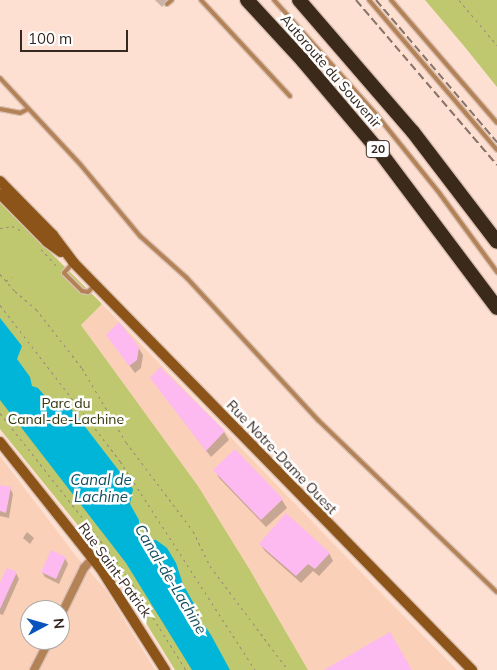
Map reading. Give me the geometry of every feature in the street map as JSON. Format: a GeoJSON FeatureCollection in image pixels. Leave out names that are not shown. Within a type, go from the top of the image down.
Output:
{"type":"FeatureCollection","features":[{"type":"Feature","properties":{"kind":"highway","name":"Autoroute du Souvenir"},"geometry":{"type":"LineString","coordinates":[[247,0],[309,68],[380,152],[497,308]]}},
{"type":"Feature","properties":{"kind":"highway","name":"Autoroute du Souvenir"},"geometry":{"type":"LineString","coordinates":[[299,0],[399,115],[497,242]]}},
{"type":"Feature","properties":{"kind":"main road","name":"Rue Notre-Dame Ouest"},"geometry":{"type":"LineString","coordinates":[[0,181],[53,235],[73,262],[95,285],[472,670]]}},
{"type":"Feature","properties":{"kind":"main road","name":"Rue Notre-Dame Ouest"},"geometry":{"type":"LineString","coordinates":[[0,194],[47,242],[73,262]]}},
{"type":"Feature","properties":{"kind":"main road","name":"Rue Saint-Patrick"},"geometry":{"type":"LineString","coordinates":[[0,442],[93,558],[128,608],[165,670]]}},
{"type":"Feature","properties":{"kind":"street"},"geometry":{"type":"LineString","coordinates":[[68,600],[84,568],[93,558]]}},
{"type":"Feature","properties":{"kind":"street"},"geometry":{"type":"LineString","coordinates":[[34,670],[44,650]]}},
{"type":"Feature","properties":{"kind":"lane"},"geometry":{"type":"LineString","coordinates":[[167,4],[172,0]]}},
{"type":"Feature","properties":{"kind":"lane"},"geometry":{"type":"LineString","coordinates":[[201,0],[290,96]]}},
{"type":"Feature","properties":{"kind":"lane"},"geometry":{"type":"LineString","coordinates":[[274,0],[393,135],[497,272]]}},
{"type":"Feature","properties":{"kind":"lane"},"geometry":{"type":"LineString","coordinates":[[369,0],[497,150]]}},
{"type":"Feature","properties":{"kind":"lane"},"geometry":{"type":"LineString","coordinates":[[391,0],[497,123]]}},
{"type":"Feature","properties":{"kind":"lane"},"geometry":{"type":"LineString","coordinates":[[0,78],[80,164],[140,236],[187,278],[318,420],[497,592]]}},
{"type":"Feature","properties":{"kind":"lane"},"geometry":{"type":"LineString","coordinates":[[0,109],[20,113],[28,109]]}},
{"type":"Feature","properties":{"kind":"lane"},"geometry":{"type":"LineString","coordinates":[[73,262],[64,270],[66,276],[85,293],[95,285]]}},
{"type":"Feature","properties":{"kind":"path"},"geometry":{"type":"LineString","coordinates":[[460,0],[497,45]]}},
{"type":"Feature","properties":{"kind":"path"},"geometry":{"type":"LineString","coordinates":[[0,228],[8,226],[18,228]]}},
{"type":"Feature","properties":{"kind":"path"},"geometry":{"type":"LineString","coordinates":[[0,274],[36,309],[82,368],[138,460],[187,521],[210,566],[288,670]]}},
{"type":"Feature","properties":{"kind":"path"},"geometry":{"type":"LineString","coordinates":[[6,281],[12,277]]}},
{"type":"Feature","properties":{"kind":"path"},"geometry":{"type":"LineString","coordinates":[[0,305],[133,481],[255,670]]}},
{"type":"Feature","properties":{"kind":"path"},"geometry":{"type":"LineString","coordinates":[[0,413],[135,586],[186,670]]}},
{"type":"Feature","properties":{"kind":"path"},"geometry":{"type":"LineString","coordinates":[[85,536],[92,530]]}},
{"type":"Feature","properties":{"kind":"shaded area"},"geometry":{"type":"Polygon","coordinates":[[[102,304],[457,670],[308,670],[250,570],[198,486],[81,325],[102,304]]]}},
{"type":"Feature","properties":{"kind":"shaded area"},"geometry":{"type":"Polygon","coordinates":[[[0,456],[76,556],[106,590],[155,670],[0,670],[0,456]]]}},
{"type":"Feature","properties":{"kind":"green space"},"geometry":{"type":"Polygon","coordinates":[[[425,0],[497,0],[497,87],[464,46],[425,0]]]}},
{"type":"Feature","properties":{"kind":"green space","name":"Parc du Canal-de-Lachine"},"geometry":{"type":"Polygon","coordinates":[[[0,202],[102,304],[81,325],[198,486],[250,570],[308,670],[175,670],[111,566],[0,429],[0,202]]]}},
{"type":"Feature","properties":{"kind":"water","name":"Canal de Lachine"},"geometry":{"type":"Polygon","coordinates":[[[0,318],[22,346],[17,359],[30,377],[32,386],[38,388],[49,401],[62,405],[66,402],[133,489],[130,504],[139,520],[139,530],[149,540],[156,540],[167,548],[176,563],[183,584],[194,604],[193,610],[200,624],[205,626],[211,635],[230,670],[192,670],[126,563],[0,400],[0,318]]]}},
{"type":"Feature","properties":{"kind":"building"},"geometry":{"type":"Polygon","coordinates":[[[119,322],[139,347],[137,360],[129,366],[106,335],[119,322]]]}},
{"type":"Feature","properties":{"kind":"building"},"geometry":{"type":"Polygon","coordinates":[[[160,367],[225,431],[206,451],[150,378],[160,367]]]}},
{"type":"Feature","properties":{"kind":"building"},"geometry":{"type":"Polygon","coordinates":[[[235,449],[283,499],[261,520],[213,470],[235,449]]]}},
{"type":"Feature","properties":{"kind":"building"},"geometry":{"type":"Polygon","coordinates":[[[0,485],[11,487],[6,513],[0,511],[0,485]]]}},
{"type":"Feature","properties":{"kind":"building"},"geometry":{"type":"Polygon","coordinates":[[[286,513],[330,553],[315,569],[308,564],[296,576],[259,544],[286,513]]]}},
{"type":"Feature","properties":{"kind":"building"},"geometry":{"type":"Polygon","coordinates":[[[51,550],[66,557],[56,579],[41,572],[51,550]]]}},
{"type":"Feature","properties":{"kind":"building"},"geometry":{"type":"Polygon","coordinates":[[[7,568],[17,572],[0,609],[0,583],[7,568]]]}},
{"type":"Feature","properties":{"kind":"building"},"geometry":{"type":"Polygon","coordinates":[[[390,632],[412,670],[324,670],[390,632]]]}},
{"type":"Feature","properties":{"kind":"railway"},"geometry":{"type":"LineString","coordinates":[[356,0],[497,165]]}},
{"type":"Feature","properties":{"kind":"railway"},"geometry":{"type":"LineString","coordinates":[[376,0],[497,142]]}},
{"type":"Feature","properties":{"kind":"water label","name":"Canal-de-Lachine"},"geometry":{"type":"Point","coordinates":[171,579]}}]}
